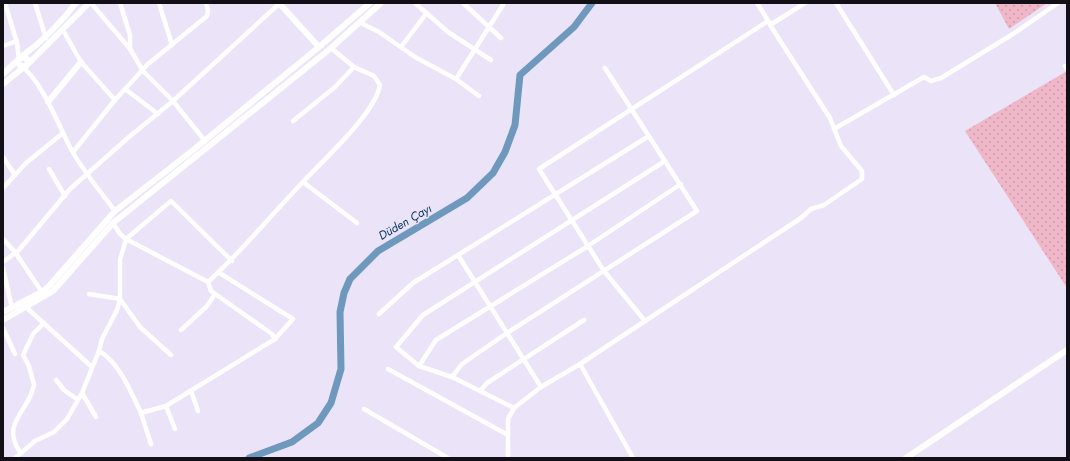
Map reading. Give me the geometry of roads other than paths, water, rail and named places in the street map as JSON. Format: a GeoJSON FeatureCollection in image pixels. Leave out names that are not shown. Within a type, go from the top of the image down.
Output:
{"type":"FeatureCollection","features":[{"type":"Feature","properties":{"kind":"main road"},"geometry":{"type":"LineString","coordinates":[[3,84],[62,22],[76,3]]}},
{"type":"Feature","properties":{"kind":"main road"},"geometry":{"type":"LineString","coordinates":[[3,74],[23,62],[63,30],[90,3]]}},
{"type":"Feature","properties":{"kind":"main road"},"geometry":{"type":"LineString","coordinates":[[280,3],[319,47]]}},
{"type":"Feature","properties":{"kind":"main road"},"geometry":{"type":"LineString","coordinates":[[3,320],[27,308],[53,291],[63,282],[113,223],[331,48],[381,3]]}},
{"type":"Feature","properties":{"kind":"main road"},"geometry":{"type":"LineString","coordinates":[[3,312],[42,292],[64,270],[115,211],[204,141],[319,47],[368,4]]}},
{"type":"Feature","properties":{"kind":"main road"},"geometry":{"type":"LineString","coordinates":[[48,102],[81,62]]}},
{"type":"Feature","properties":{"kind":"main road"},"geometry":{"type":"LineString","coordinates":[[109,217],[113,223]]}},
{"type":"Feature","properties":{"kind":"main road"},"geometry":{"type":"LineString","coordinates":[[906,458],[1067,350]]}},
{"type":"Feature","properties":{"kind":"street"},"geometry":{"type":"LineString","coordinates":[[4,3],[23,62],[48,102],[73,152],[86,173],[115,211]]}},
{"type":"Feature","properties":{"kind":"street"},"geometry":{"type":"LineString","coordinates":[[35,3],[46,38]]}},
{"type":"Feature","properties":{"kind":"street"},"geometry":{"type":"LineString","coordinates":[[90,3],[130,49],[143,71],[173,102],[204,141]]}},
{"type":"Feature","properties":{"kind":"street"},"geometry":{"type":"LineString","coordinates":[[120,3],[130,35],[130,49]]}},
{"type":"Feature","properties":{"kind":"street"},"geometry":{"type":"LineString","coordinates":[[160,3],[172,45]]}},
{"type":"Feature","properties":{"kind":"street"},"geometry":{"type":"LineString","coordinates":[[73,152],[115,100],[148,64],[207,16],[208,10],[206,3]]}},
{"type":"Feature","properties":{"kind":"street"},"geometry":{"type":"LineString","coordinates":[[3,262],[15,252],[70,189],[86,173],[173,102],[280,3]]}},
{"type":"Feature","properties":{"kind":"street"},"geometry":{"type":"LineString","coordinates":[[415,3],[448,32],[491,60]]}},
{"type":"Feature","properties":{"kind":"street"},"geometry":{"type":"LineString","coordinates":[[463,3],[501,38]]}},
{"type":"Feature","properties":{"kind":"street"},"geometry":{"type":"LineString","coordinates":[[456,78],[503,5],[502,3]]}},
{"type":"Feature","properties":{"kind":"street"},"geometry":{"type":"LineString","coordinates":[[508,458],[508,419],[514,408],[541,387],[580,364],[800,218],[811,209],[824,205],[862,179],[862,171],[841,146],[830,118],[757,3]]}},
{"type":"Feature","properties":{"kind":"street"},"geometry":{"type":"LineString","coordinates":[[645,321],[604,271],[539,169],[769,23],[806,3]]}},
{"type":"Feature","properties":{"kind":"street"},"geometry":{"type":"LineString","coordinates":[[836,3],[894,95]]}},
{"type":"Feature","properties":{"kind":"street"},"geometry":{"type":"LineString","coordinates":[[834,129],[924,77],[931,81],[941,78],[1013,34],[1058,3]]}},
{"type":"Feature","properties":{"kind":"street"},"geometry":{"type":"LineString","coordinates":[[401,47],[426,14]]}},
{"type":"Feature","properties":{"kind":"street"},"geometry":{"type":"LineString","coordinates":[[359,22],[379,32],[415,57],[456,78],[479,96]]}},
{"type":"Feature","properties":{"kind":"street"},"geometry":{"type":"LineString","coordinates":[[63,30],[81,62],[115,100]]}},
{"type":"Feature","properties":{"kind":"street"},"geometry":{"type":"LineString","coordinates":[[3,46],[17,42]]}},
{"type":"Feature","properties":{"kind":"street"},"geometry":{"type":"LineString","coordinates":[[208,282],[232,261],[303,182],[334,151],[360,120],[378,94],[380,85],[374,76],[354,67],[331,48]]}},
{"type":"Feature","properties":{"kind":"street"},"geometry":{"type":"LineString","coordinates":[[293,121],[335,87],[354,67]]}},
{"type":"Feature","properties":{"kind":"street"},"geometry":{"type":"LineString","coordinates":[[452,377],[462,364],[507,333],[697,211],[605,68]]}},
{"type":"Feature","properties":{"kind":"street"},"geometry":{"type":"LineString","coordinates":[[125,89],[158,114]]}},
{"type":"Feature","properties":{"kind":"street"},"geometry":{"type":"LineString","coordinates":[[3,188],[26,163],[63,133]]}},
{"type":"Feature","properties":{"kind":"street"},"geometry":{"type":"LineString","coordinates":[[379,314],[413,282],[649,136]]}},
{"type":"Feature","properties":{"kind":"street"},"geometry":{"type":"LineString","coordinates":[[3,157],[15,175]]}},
{"type":"Feature","properties":{"kind":"street"},"geometry":{"type":"LineString","coordinates":[[514,408],[452,377],[419,366],[396,347],[423,314],[665,161]]}},
{"type":"Feature","properties":{"kind":"street"},"geometry":{"type":"LineString","coordinates":[[49,169],[65,196]]}},
{"type":"Feature","properties":{"kind":"street"},"geometry":{"type":"LineString","coordinates":[[303,182],[357,223]]}},
{"type":"Feature","properties":{"kind":"street"},"geometry":{"type":"LineString","coordinates":[[419,366],[436,340],[588,246],[681,184]]}},
{"type":"Feature","properties":{"kind":"street"},"geometry":{"type":"LineString","coordinates":[[15,458],[20,452],[35,441],[54,432],[67,419],[82,394],[99,351],[102,339],[117,310],[120,299],[120,260],[126,239],[171,201],[232,261]]}},
{"type":"Feature","properties":{"kind":"street"},"geometry":{"type":"LineString","coordinates":[[113,223],[120,234],[126,239],[208,282],[211,291],[272,334],[275,339]]}},
{"type":"Feature","properties":{"kind":"street"},"geometry":{"type":"LineString","coordinates":[[3,239],[15,252],[42,292]]}},
{"type":"Feature","properties":{"kind":"street"},"geometry":{"type":"LineString","coordinates":[[458,255],[541,387]]}},
{"type":"Feature","properties":{"kind":"street"},"geometry":{"type":"LineString","coordinates":[[3,268],[4,278],[12,308]]}},
{"type":"Feature","properties":{"kind":"street"},"geometry":{"type":"LineString","coordinates":[[141,413],[166,406],[191,391],[275,339],[293,319],[218,272]]}},
{"type":"Feature","properties":{"kind":"street"},"geometry":{"type":"LineString","coordinates":[[89,294],[120,299],[140,327],[171,354]]}},
{"type":"Feature","properties":{"kind":"street"},"geometry":{"type":"LineString","coordinates":[[181,330],[207,306],[215,294]]}},
{"type":"Feature","properties":{"kind":"street"},"geometry":{"type":"LineString","coordinates":[[27,308],[92,367]]}},
{"type":"Feature","properties":{"kind":"street"},"geometry":{"type":"LineString","coordinates":[[480,391],[487,383],[584,320]]}},
{"type":"Feature","properties":{"kind":"street"},"geometry":{"type":"LineString","coordinates":[[20,452],[12,437],[12,428],[34,385],[29,366],[23,355],[33,334],[44,323]]}},
{"type":"Feature","properties":{"kind":"street"},"geometry":{"type":"LineString","coordinates":[[3,328],[15,354]]}},
{"type":"Feature","properties":{"kind":"street"},"geometry":{"type":"LineString","coordinates":[[99,351],[107,356],[118,371],[141,413],[151,444]]}},
{"type":"Feature","properties":{"kind":"street"},"geometry":{"type":"LineString","coordinates":[[580,364],[633,458]]}},
{"type":"Feature","properties":{"kind":"street"},"geometry":{"type":"LineString","coordinates":[[388,369],[508,435]]}},
{"type":"Feature","properties":{"kind":"street"},"geometry":{"type":"LineString","coordinates":[[56,380],[64,390],[78,400]]}},
{"type":"Feature","properties":{"kind":"street"},"geometry":{"type":"LineString","coordinates":[[191,391],[198,411]]}},
{"type":"Feature","properties":{"kind":"street"},"geometry":{"type":"LineString","coordinates":[[82,394],[96,418]]}},
{"type":"Feature","properties":{"kind":"street"},"geometry":{"type":"LineString","coordinates":[[166,406],[175,429]]}},
{"type":"Feature","properties":{"kind":"street"},"geometry":{"type":"LineString","coordinates":[[364,409],[448,458]]}},
{"type":"Feature","properties":{"kind":"waterway","name":"Düden Çayı"},"geometry":{"type":"LineString","coordinates":[[249,458],[292,442],[318,423],[331,403],[341,369],[340,312],[344,293],[350,279],[378,251],[467,198],[493,173],[505,152],[515,125],[520,75],[574,27],[592,3]]}}]}
